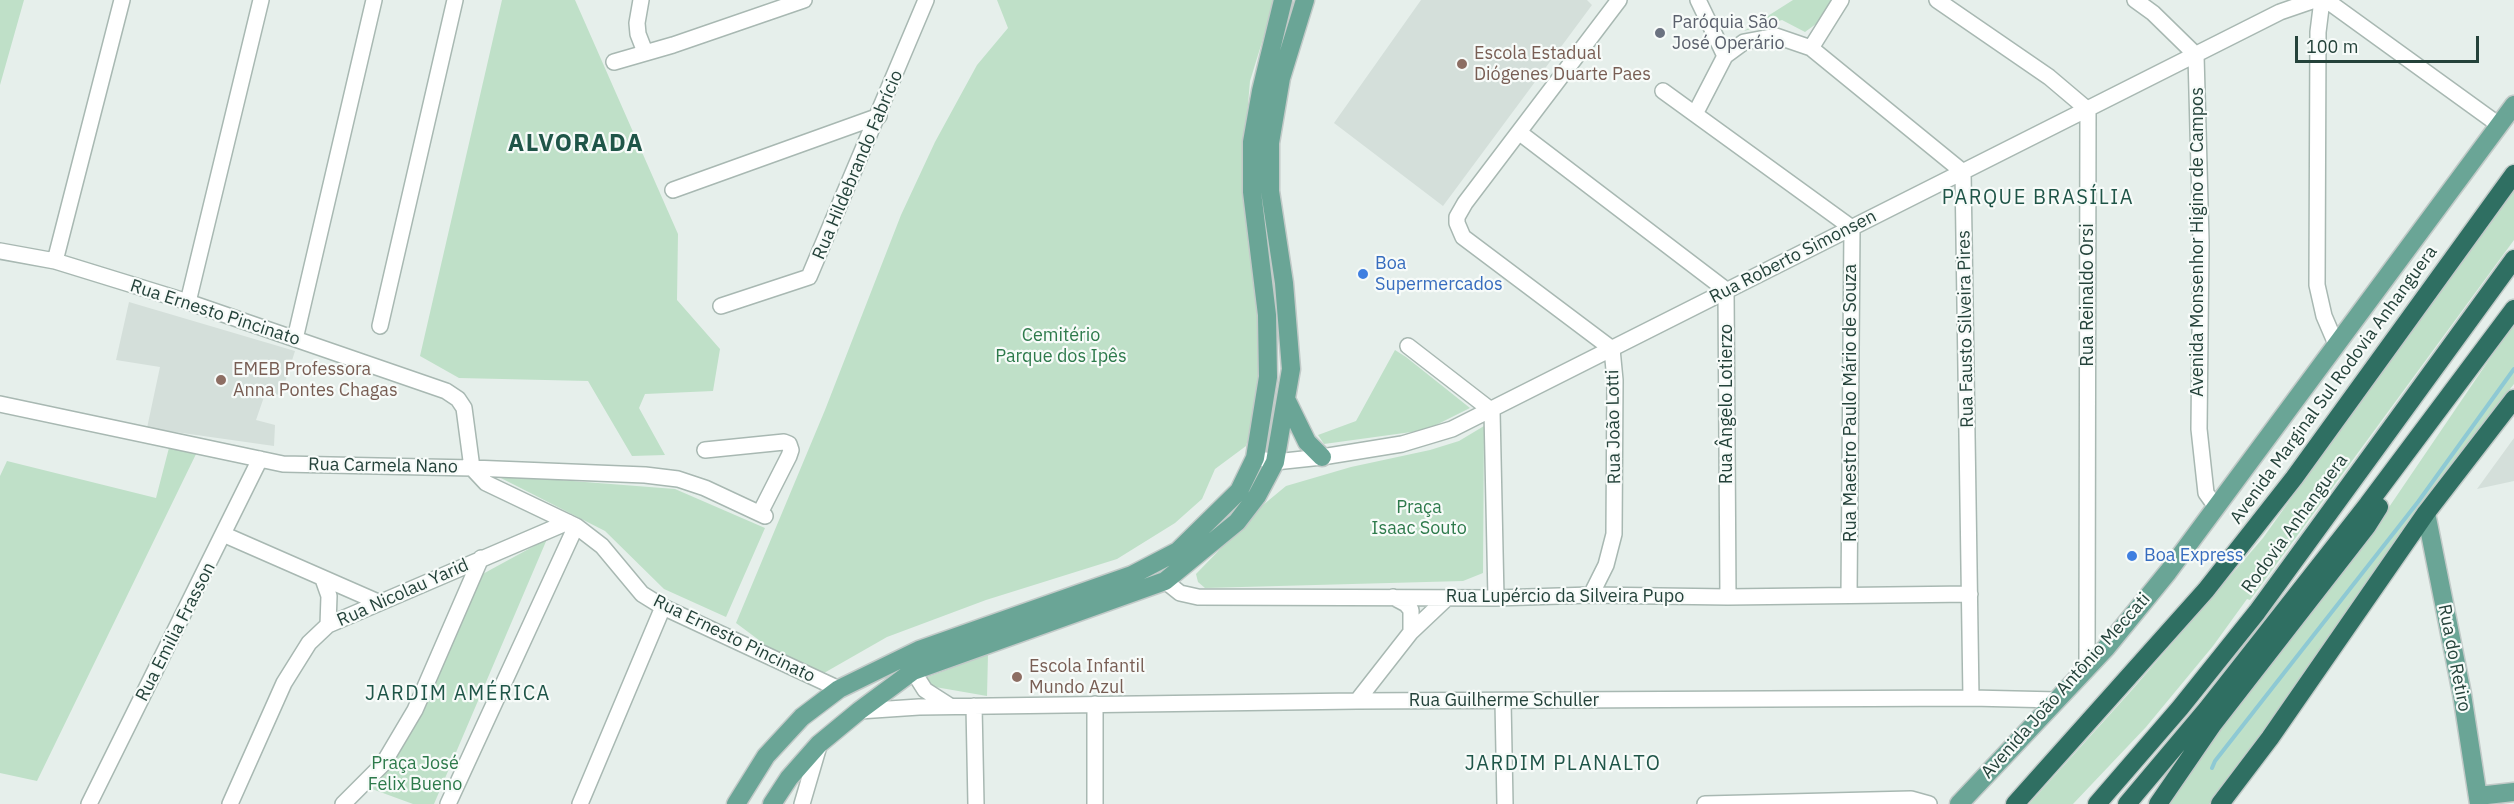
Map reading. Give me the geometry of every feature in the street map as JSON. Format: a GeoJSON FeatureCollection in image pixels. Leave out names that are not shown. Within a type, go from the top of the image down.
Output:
{"type":"FeatureCollection","features":[{"type":"Feature","properties":{"kind":"highway","name":"Avenida Marginal Sul Rodovia Anhanguera"},"geometry":{"type":"LineString","coordinates":[[2015,804],[2206,590],[2294,478],[2514,174]]}},
{"type":"Feature","properties":{"kind":"highway","name":"Rodovia Anhanguera"},"geometry":{"type":"LineString","coordinates":[[2097,804],[2180,708],[2257,612],[2514,259]]}},
{"type":"Feature","properties":{"kind":"highway"},"geometry":{"type":"LineString","coordinates":[[2127,804],[2207,709],[2424,432],[2514,309]]}},
{"type":"Feature","properties":{"kind":"highway"},"geometry":{"type":"LineString","coordinates":[[2220,804],[2270,738],[2426,513],[2514,399]]}},
{"type":"Feature","properties":{"kind":"highway"},"geometry":{"type":"LineString","coordinates":[[2158,804],[2213,724],[2367,526],[2424,432]]}},
{"type":"Feature","properties":{"kind":"main road"},"geometry":{"type":"LineString","coordinates":[[1165,581],[1165,572],[1169,563],[1239,490],[1254,458],[1268,377],[1267,315],[1252,192],[1252,142],[1261,91],[1283,0]]}},
{"type":"Feature","properties":{"kind":"main road"},"geometry":{"type":"LineString","coordinates":[[772,804],[789,778],[823,741],[913,671],[1165,581],[1237,522],[1257,496],[1275,462],[1291,369],[1270,191],[1270,143],[1281,78],[1305,0]]}},
{"type":"Feature","properties":{"kind":"main road","name":"Avenida João Antônio Meccati"},"geometry":{"type":"LineString","coordinates":[[1959,804],[2087,668],[2168,572],[2514,105]]}},
{"type":"Feature","properties":{"kind":"main road"},"geometry":{"type":"LineString","coordinates":[[1286,399],[1307,442],[1322,457]]}},
{"type":"Feature","properties":{"kind":"main road","name":"Rua do Retiro"},"geometry":{"type":"LineString","coordinates":[[2426,513],[2462,694],[2478,800]]}},
{"type":"Feature","properties":{"kind":"main road"},"geometry":{"type":"LineString","coordinates":[[736,804],[766,756],[802,717],[839,689],[919,650],[1132,575],[1182,548]]}},
{"type":"Feature","properties":{"kind":"main road"},"geometry":{"type":"LineString","coordinates":[[823,741],[846,698],[839,689]]}},
{"type":"Feature","properties":{"kind":"main road"},"geometry":{"type":"LineString","coordinates":[[766,756],[781,766],[789,778]]}},
{"type":"Feature","properties":{"kind":"main road"},"geometry":{"type":"LineString","coordinates":[[2478,800],[2514,792]]}},
{"type":"Feature","properties":{"kind":"street"},"geometry":{"type":"LineString","coordinates":[[56,261],[122,0]]}},
{"type":"Feature","properties":{"kind":"street"},"geometry":{"type":"LineString","coordinates":[[188,302],[261,0]]}},
{"type":"Feature","properties":{"kind":"street"},"geometry":{"type":"LineString","coordinates":[[295,339],[374,0]]}},
{"type":"Feature","properties":{"kind":"street"},"geometry":{"type":"LineString","coordinates":[[380,326],[455,0]]}},
{"type":"Feature","properties":{"kind":"street"},"geometry":{"type":"LineString","coordinates":[[641,0],[637,23],[638,34],[645,52]]}},
{"type":"Feature","properties":{"kind":"street"},"geometry":{"type":"LineString","coordinates":[[614,62],[784,3],[804,0]]}},
{"type":"Feature","properties":{"kind":"street","name":"Rua Hildebrando Fabrício"},"geometry":{"type":"LineString","coordinates":[[721,306],[809,277],[879,116],[926,0]]}},
{"type":"Feature","properties":{"kind":"street"},"geometry":{"type":"LineString","coordinates":[[1618,0],[1520,133],[1726,290]]}},
{"type":"Feature","properties":{"kind":"street"},"geometry":{"type":"LineString","coordinates":[[1698,0],[1725,56]]}},
{"type":"Feature","properties":{"kind":"street"},"geometry":{"type":"LineString","coordinates":[[1811,48],[1841,0]]}},
{"type":"Feature","properties":{"kind":"street"},"geometry":{"type":"LineString","coordinates":[[1937,0],[2049,77],[2088,110]]}},
{"type":"Feature","properties":{"kind":"street"},"geometry":{"type":"LineString","coordinates":[[2135,0],[2153,13],[2196,55]]}},
{"type":"Feature","properties":{"kind":"street","name":"Rua Roberto Simonsen"},"geometry":{"type":"LineString","coordinates":[[1254,458],[1275,462],[1322,457],[1402,444],[1452,429],[1492,411],[1726,290],[2280,12],[2315,0]]}},
{"type":"Feature","properties":{"kind":"street"},"geometry":{"type":"LineString","coordinates":[[2336,344],[2324,316],[2317,285],[2318,32],[2324,0],[2499,125]]}},
{"type":"Feature","properties":{"kind":"street"},"geometry":{"type":"LineString","coordinates":[[1695,114],[1725,56],[1744,42],[1763,37],[1783,37],[1811,48],[1963,171]]}},
{"type":"Feature","properties":{"kind":"street","name":"Avenida Monsenhor Higino de Campos"},"geometry":{"type":"LineString","coordinates":[[2196,55],[2201,241],[2199,429],[2206,493],[2216,507]]}},
{"type":"Feature","properties":{"kind":"street"},"geometry":{"type":"LineString","coordinates":[[1663,91],[1852,228]]}},
{"type":"Feature","properties":{"kind":"street","name":"Rua Reinaldo Orsi"},"geometry":{"type":"LineString","coordinates":[[2087,668],[2088,110]]}},
{"type":"Feature","properties":{"kind":"street"},"geometry":{"type":"LineString","coordinates":[[673,190],[879,116]]}},
{"type":"Feature","properties":{"kind":"street","name":"Rua João Lotti"},"geometry":{"type":"LineString","coordinates":[[1520,133],[1465,203],[1457,217],[1457,223],[1463,237],[1612,349],[1615,380],[1614,534],[1606,565],[1591,594]]}},
{"type":"Feature","properties":{"kind":"street","name":"Rua Fausto Silveira Pires"},"geometry":{"type":"LineString","coordinates":[[1963,171],[1971,698]]}},
{"type":"Feature","properties":{"kind":"street","name":"Rua Maestro Paulo Mário de Souza"},"geometry":{"type":"LineString","coordinates":[[1849,595],[1852,228]]}},
{"type":"Feature","properties":{"kind":"street","name":"Rua Ernesto Pincinato"},"geometry":{"type":"LineString","coordinates":[[0,251],[56,261],[188,302],[446,391],[458,399],[464,408],[472,468],[486,483],[572,524],[602,546],[642,594],[663,607],[839,689]]}},
{"type":"Feature","properties":{"kind":"street","name":"Rua Ângelo Lotierzo"},"geometry":{"type":"LineString","coordinates":[[1726,290],[1728,597]]}},
{"type":"Feature","properties":{"kind":"street"},"geometry":{"type":"LineString","coordinates":[[1408,346],[1492,411],[1496,598]]}},
{"type":"Feature","properties":{"kind":"street","name":"Rua Carmela Nano"},"geometry":{"type":"LineString","coordinates":[[0,404],[284,464],[472,468],[645,475],[678,479],[705,488],[763,514],[789,456],[791,450],[789,444],[784,442],[705,450]]}},
{"type":"Feature","properties":{"kind":"street","name":"Rua Emilia Frasson"},"geometry":{"type":"LineString","coordinates":[[89,804],[225,535],[260,459]]}},
{"type":"Feature","properties":{"kind":"street"},"geometry":{"type":"LineString","coordinates":[[448,804],[572,524]]}},
{"type":"Feature","properties":{"kind":"street","name":"Rua Nicolau Yarid"},"geometry":{"type":"LineString","coordinates":[[230,804],[284,683],[309,643],[328,625],[482,558],[572,524]]}},
{"type":"Feature","properties":{"kind":"street"},"geometry":{"type":"LineString","coordinates":[[225,535],[378,602]]}},
{"type":"Feature","properties":{"kind":"street"},"geometry":{"type":"LineString","coordinates":[[343,804],[383,764],[410,720],[482,558]]}},
{"type":"Feature","properties":{"kind":"street"},"geometry":{"type":"LineString","coordinates":[[323,579],[329,596],[328,625]]}},
{"type":"Feature","properties":{"kind":"street","name":"Rua Lupércio da Silveira Pupo"},"geometry":{"type":"LineString","coordinates":[[1165,581],[1180,593],[1198,597],[1496,598],[1591,594],[1728,597],[1970,594]]}},
{"type":"Feature","properties":{"kind":"street"},"geometry":{"type":"LineString","coordinates":[[1393,597],[1406,604],[1411,610],[1411,632]]}},
{"type":"Feature","properties":{"kind":"street"},"geometry":{"type":"LineString","coordinates":[[1357,701],[1411,632],[1448,598]]}},
{"type":"Feature","properties":{"kind":"street"},"geometry":{"type":"LineString","coordinates":[[580,804],[663,607]]}},
{"type":"Feature","properties":{"kind":"street"},"geometry":{"type":"LineString","coordinates":[[913,671],[925,690],[950,706]]}},
{"type":"Feature","properties":{"kind":"street","name":"Rua Guilherme Schuller"},"geometry":{"type":"LineString","coordinates":[[859,711],[950,706],[1357,701],[1971,698],[2058,700]]}},
{"type":"Feature","properties":{"kind":"street"},"geometry":{"type":"LineString","coordinates":[[1503,701],[1505,804]]}},
{"type":"Feature","properties":{"kind":"street"},"geometry":{"type":"LineString","coordinates":[[1095,704],[1095,804]]}},
{"type":"Feature","properties":{"kind":"street"},"geometry":{"type":"LineString","coordinates":[[974,706],[976,804]]}},
{"type":"Feature","properties":{"kind":"street"},"geometry":{"type":"LineString","coordinates":[[802,804],[823,741]]}},
{"type":"Feature","properties":{"kind":"street"},"geometry":{"type":"LineString","coordinates":[[789,778],[799,790],[802,804]]}},
{"type":"Feature","properties":{"kind":"street"},"geometry":{"type":"LineString","coordinates":[[1705,804],[1911,799],[1929,804]]}},
{"type":"Feature","properties":{"kind":"shaded area","name":"Escola Estadual Diógenes Duarte Paes"},"geometry":{"type":"Polygon","coordinates":[[[1421,0],[1587,0],[1592,5],[1443,206],[1334,123],[1421,0]]]}},
{"type":"Feature","properties":{"kind":"shaded area","name":"EMEB Professora Anna Pontes Chagas"},"geometry":{"type":"Polygon","coordinates":[[[129,302],[295,351],[281,395],[265,394],[256,420],[275,425],[274,446],[147,428],[160,367],[116,360],[129,302]]]}},
{"type":"Feature","properties":{"kind":"shaded area"},"geometry":{"type":"Polygon","coordinates":[[[2514,438],[2514,481],[2477,489],[2514,438]]]}},
{"type":"Feature","properties":{"kind":"green space"},"geometry":{"type":"Polygon","coordinates":[[[0,0],[24,0],[0,85],[0,0]]]}},
{"type":"Feature","properties":{"kind":"green space"},"geometry":{"type":"Polygon","coordinates":[[[502,0],[575,0],[678,234],[677,300],[720,349],[713,391],[645,394],[639,408],[665,455],[632,456],[588,381],[459,378],[420,356],[502,0]]]}},
{"type":"Feature","properties":{"kind":"green space","name":"Cemitério Parque dos Ipês"},"geometry":{"type":"Polygon","coordinates":[[[997,0],[1275,0],[1250,81],[1245,140],[1261,371],[1254,418],[1246,446],[1215,469],[1202,499],[1175,523],[1117,559],[986,600],[887,637],[824,673],[779,655],[736,623],[825,410],[901,215],[935,142],[977,65],[1008,28],[997,0]]]}},
{"type":"Feature","properties":{"kind":"green space"},"geometry":{"type":"Polygon","coordinates":[[[1793,0],[1835,0],[1820,21],[1805,32],[1782,20],[1744,31],[1793,0]]]}},
{"type":"Feature","properties":{"kind":"green space"},"geometry":{"type":"Polygon","coordinates":[[[2514,185],[2514,240],[2250,600],[2247,599],[2213,646],[2146,727],[2073,804],[2029,804],[2131,691],[2263,538],[2514,185]]]}},
{"type":"Feature","properties":{"kind":"green space"},"geometry":{"type":"Polygon","coordinates":[[[2514,323],[2514,384],[2437,482],[2297,689],[2209,804],[2164,804],[2188,767],[2383,516],[2514,323]]]}},
{"type":"Feature","properties":{"kind":"green space"},"geometry":{"type":"Polygon","coordinates":[[[1395,350],[1470,408],[1426,430],[1324,444],[1318,435],[1356,421],[1395,350]]]}},
{"type":"Feature","properties":{"kind":"green space","name":"Praça Isaac Souto"},"geometry":{"type":"Polygon","coordinates":[[[1484,426],[1483,573],[1463,581],[1205,588],[1198,582],[1196,574],[1263,505],[1286,486],[1351,467],[1430,450],[1459,441],[1484,426]]]}},
{"type":"Feature","properties":{"kind":"green space"},"geometry":{"type":"Polygon","coordinates":[[[171,440],[197,452],[37,781],[0,773],[0,476],[7,461],[156,498],[171,440]]]}},
{"type":"Feature","properties":{"kind":"green space"},"geometry":{"type":"Polygon","coordinates":[[[495,475],[675,489],[765,528],[726,617],[664,589],[605,531],[495,475]]]}},
{"type":"Feature","properties":{"kind":"green space","name":"Praça José Felix Bueno"},"geometry":{"type":"Polygon","coordinates":[[[547,539],[434,804],[413,804],[372,789],[435,686],[479,576],[547,539]]]}},
{"type":"Feature","properties":{"kind":"green space"},"geometry":{"type":"Polygon","coordinates":[[[988,654],[987,696],[912,683],[988,654]]]}},
{"type":"Feature","properties":{"kind":"waterway"},"geometry":{"type":"LineString","coordinates":[[2212,768],[2215,761],[2418,502],[2514,369]]}},
{"type":"Feature","properties":{"kind":"place","name":"Paróquia São José Operário"},"geometry":{"type":"Point","coordinates":[1660,33]}},
{"type":"Feature","properties":{"kind":"place","name":"Escola Estadual Diógenes Duarte Paes"},"geometry":{"type":"Point","coordinates":[1462,64]}},
{"type":"Feature","properties":{"kind":"place","name":"Boa Supermercados"},"geometry":{"type":"Point","coordinates":[1363,274]}},
{"type":"Feature","properties":{"kind":"place","name":"EMEB Professora Anna Pontes Chagas"},"geometry":{"type":"Point","coordinates":[221,380]}},
{"type":"Feature","properties":{"kind":"place","name":"Boa Express"},"geometry":{"type":"Point","coordinates":[2132,556]}},
{"type":"Feature","properties":{"kind":"place","name":"Escola Infantil Mundo Azul"},"geometry":{"type":"Point","coordinates":[1017,677]}},
{"type":"Feature","properties":{"kind":"district","name":"ALVORADA"},"geometry":{"type":"Point","coordinates":[576,144]}},
{"type":"Feature","properties":{"kind":"district","name":"PARQUE BRASÍLIA"},"geometry":{"type":"Point","coordinates":[2038,198]}},
{"type":"Feature","properties":{"kind":"district","name":"JARDIM AMÉRICA"},"geometry":{"type":"Point","coordinates":[458,694]}},
{"type":"Feature","properties":{"kind":"district","name":"JARDIM PLANALTO"},"geometry":{"type":"Point","coordinates":[1563,764]}}]}
